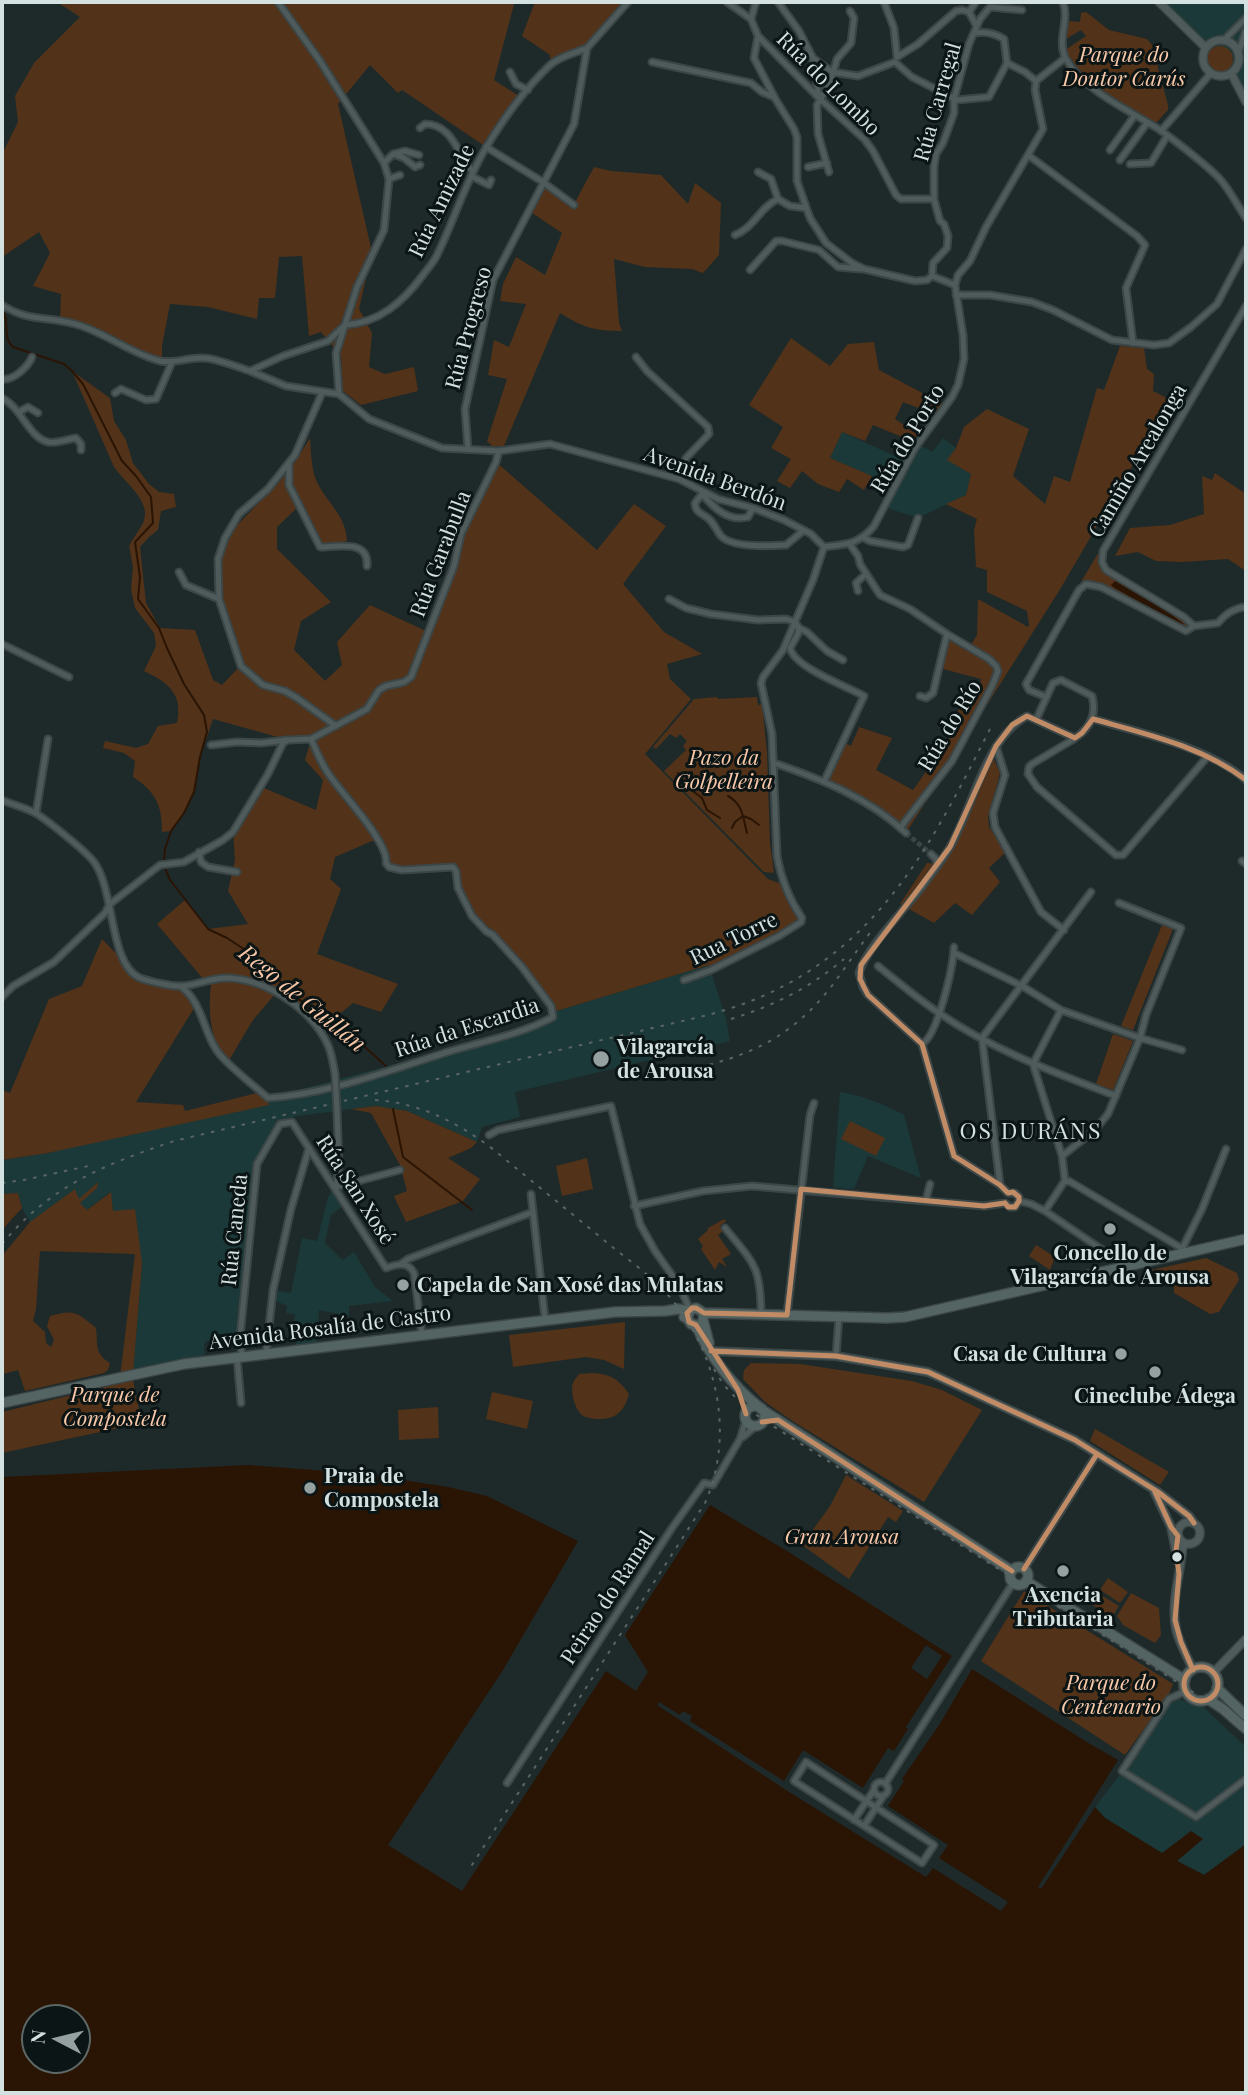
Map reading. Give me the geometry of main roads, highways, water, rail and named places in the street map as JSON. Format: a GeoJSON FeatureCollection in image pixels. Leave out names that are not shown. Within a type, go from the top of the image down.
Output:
{"type":"FeatureCollection","features":[{"type":"Feature","properties":{"kind":"main road","name":"Avenida Rosalía de Castro"},"geometry":{"type":"LineString","coordinates":[[2,1404],[152,1370],[615,1311],[679,1309],[695,1315],[905,1317],[1127,1267],[1185,1250],[1246,1239]]}},
{"type":"Feature","properties":{"kind":"main road"},"geometry":{"type":"LineString","coordinates":[[695,1315],[711,1351],[739,1391],[760,1408],[1012,1571]]}},
{"type":"Feature","properties":{"kind":"main road"},"geometry":{"type":"LineString","coordinates":[[739,1391],[746,1417],[751,1424],[778,1420]]}},
{"type":"Feature","properties":{"kind":"main road"},"geometry":{"type":"LineString","coordinates":[[746,1417],[751,1407],[760,1408],[765,1415],[760,1424]]}},
{"type":"Feature","properties":{"kind":"main road"},"geometry":{"type":"LineString","coordinates":[[1019,1567],[1024,1569],[1028,1575],[1026,1581],[1019,1585],[1013,1583],[1010,1578],[1012,1571],[1019,1567]]}},
{"type":"Feature","properties":{"kind":"main road"},"geometry":{"type":"LineString","coordinates":[[1026,1581],[1185,1680]]}},
{"type":"Feature","properties":{"kind":"main road"},"geometry":{"type":"LineString","coordinates":[[1204,1668],[1213,1673],[1217,1688],[1214,1695],[1208,1699],[1196,1700],[1186,1691],[1185,1680],[1193,1670],[1204,1668]]}},
{"type":"Feature","properties":{"kind":"main road"},"geometry":{"type":"LineString","coordinates":[[1217,1688],[1246,1716]]}},
{"type":"Feature","properties":{"kind":"main road"},"geometry":{"type":"LineString","coordinates":[[1208,1699],[1246,1729]]}},
{"type":"Feature","properties":{"kind":"waterway","name":"Rego de Guillán"},"geometry":{"type":"LineString","coordinates":[[2,310],[6,319],[7,339],[13,347],[64,364],[83,384],[122,461],[151,497],[153,523],[135,542],[140,577],[138,599],[159,628],[184,684],[204,715],[207,732],[194,792],[171,831],[164,861]]}},
{"type":"Feature","properties":{"kind":"waterway"},"geometry":{"type":"LineString","coordinates":[[678,773],[686,786],[702,798],[707,810],[720,818]]}},
{"type":"Feature","properties":{"kind":"waterway"},"geometry":{"type":"LineString","coordinates":[[728,796],[740,807],[747,833]]}},
{"type":"Feature","properties":{"kind":"waterway"},"geometry":{"type":"LineString","coordinates":[[732,828],[743,816],[759,825]]}},
{"type":"Feature","properties":{"kind":"waterway","name":"Rego de Guillán"},"geometry":{"type":"LineString","coordinates":[[165,868],[170,880],[208,929],[250,953],[333,1031],[366,1048],[386,1066]]}},
{"type":"Feature","properties":{"kind":"waterway","name":"Rego de Guillán"},"geometry":{"type":"LineString","coordinates":[[393,1109],[403,1157],[472,1210]]}},
{"type":"Feature","properties":{"kind":"tunnel"},"geometry":{"type":"LineString","coordinates":[[906,833],[931,854]]}},
{"type":"Feature","properties":{"kind":"railway"},"geometry":{"type":"LineString","coordinates":[[2,1244],[40,1206],[80,1179],[174,1141],[708,1015],[763,996],[805,974],[842,947],[873,917],[926,847],[991,727]]}},
{"type":"Feature","properties":{"kind":"railway"},"geometry":{"type":"LineString","coordinates":[[648,1079],[726,1060],[771,1041],[811,1009],[831,987],[872,930]]}},
{"type":"Feature","properties":{"kind":"railway"},"geometry":{"type":"LineString","coordinates":[[731,1019],[790,995],[818,979],[844,959]]}},
{"type":"Feature","properties":{"kind":"railway"},"geometry":{"type":"LineString","coordinates":[[375,1100],[421,1109],[476,1137],[650,1277],[689,1323],[711,1372],[717,1399],[719,1452],[705,1503],[470,1868]]}},
{"type":"Feature","properties":{"kind":"railway"},"geometry":{"type":"LineString","coordinates":[[2,1183],[93,1165]]}},
{"type":"Feature","properties":{"kind":"railway"},"geometry":{"type":"LineString","coordinates":[[714,1369],[736,1398],[765,1421],[1218,1708],[1246,1732]]}},
{"type":"Feature","properties":{"kind":"place","name":"Vilagarcía de Arousa"},"geometry":{"type":"Point","coordinates":[601,1059]}},
{"type":"Feature","properties":{"kind":"place","name":"Concello de Vilagarcía de Arousa"},"geometry":{"type":"Point","coordinates":[1110,1229]}},
{"type":"Feature","properties":{"kind":"place","name":"Capela de San Xosé das Mulatas"},"geometry":{"type":"Point","coordinates":[403,1285]}},
{"type":"Feature","properties":{"kind":"place","name":"Casa de Cultura"},"geometry":{"type":"Point","coordinates":[1121,1354]}},
{"type":"Feature","properties":{"kind":"place","name":"Cineclube Ádega"},"geometry":{"type":"Point","coordinates":[1155,1372]}},
{"type":"Feature","properties":{"kind":"place","name":"Praia de Compostela"},"geometry":{"type":"Point","coordinates":[310,1488]}},
{"type":"Feature","properties":{"kind":"place","name":"Axencia Tributaria"},"geometry":{"type":"Point","coordinates":[1063,1571]}},
{"type":"Feature","properties":{"kind":"district","name":"OS DURÁNS"},"geometry":{"type":"Point","coordinates":[1031,1132]}},
{"type":"Feature","properties":{"kind":"park label","name":"Parque do Doutor Carús"},"geometry":{"type":"Point","coordinates":[1124,67]}},
{"type":"Feature","properties":{"kind":"park label","name":"Pazo da Golpelleira"},"geometry":{"type":"Point","coordinates":[724,770]}},
{"type":"Feature","properties":{"kind":"park label","name":"Parque de Compostela"},"geometry":{"type":"Point","coordinates":[115,1407]}},
{"type":"Feature","properties":{"kind":"park label","name":"Gran Arousa"},"geometry":{"type":"Point","coordinates":[842,1537]}},
{"type":"Feature","properties":{"kind":"park label","name":"Parque do Centenario"},"geometry":{"type":"Point","coordinates":[1111,1695]}}]}
